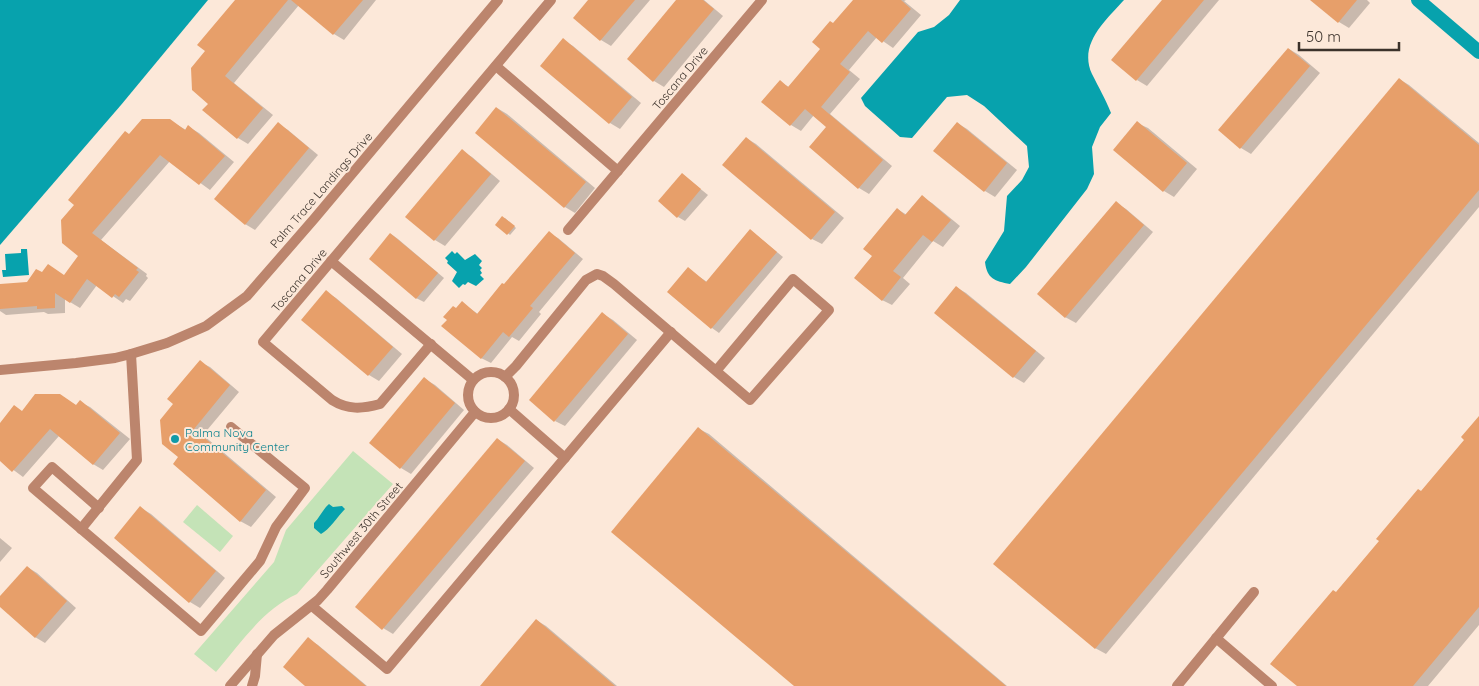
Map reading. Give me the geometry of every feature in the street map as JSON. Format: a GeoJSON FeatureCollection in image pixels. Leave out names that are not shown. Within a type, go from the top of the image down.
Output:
{"type":"FeatureCollection","features":[{"type":"Feature","properties":{"kind":"street","name":"Palm Trace Landings Drive"},"geometry":{"type":"LineString","coordinates":[[0,370],[76,363],[131,354],[167,343],[206,326],[247,296],[498,0]]}},
{"type":"Feature","properties":{"kind":"street","name":"Toscana Drive"},"geometry":{"type":"LineString","coordinates":[[431,344],[380,404],[350,408],[332,400],[263,342],[551,0]]}},
{"type":"Feature","properties":{"kind":"street","name":"Toscana Drive"},"geometry":{"type":"LineString","coordinates":[[568,230],[762,0]]}},
{"type":"Feature","properties":{"kind":"street"},"geometry":{"type":"LineString","coordinates":[[496,66],[618,171]]}},
{"type":"Feature","properties":{"kind":"street"},"geometry":{"type":"LineString","coordinates":[[331,261],[474,380]]}},
{"type":"Feature","properties":{"kind":"street"},"geometry":{"type":"LineString","coordinates":[[505,377],[586,280],[597,274],[603,276],[750,400],[829,310],[793,279],[716,371]]}},
{"type":"Feature","properties":{"kind":"street"},"geometry":{"type":"LineString","coordinates":[[312,606],[387,669],[671,332]]}},
{"type":"Feature","properties":{"kind":"street"},"geometry":{"type":"LineString","coordinates":[[81,529],[137,460],[131,354]]}},
{"type":"Feature","properties":{"kind":"street"},"geometry":{"type":"LineString","coordinates":[[488,372],[497,373],[505,377],[510,382],[514,396],[509,409],[496,418],[488,418],[475,412],[470,405],[468,397],[469,388],[474,380],[488,372]]}},
{"type":"Feature","properties":{"kind":"street"},"geometry":{"type":"LineString","coordinates":[[509,409],[565,458]]}},
{"type":"Feature","properties":{"kind":"street","name":"Southwest 30th Street"},"geometry":{"type":"LineString","coordinates":[[230,686],[274,635],[312,606],[327,590],[475,412]]}},
{"type":"Feature","properties":{"kind":"street"},"geometry":{"type":"LineString","coordinates":[[99,508],[52,467],[33,488],[201,631],[260,562],[276,527],[305,488],[231,426]]}},
{"type":"Feature","properties":{"kind":"street"},"geometry":{"type":"LineString","coordinates":[[1177,686],[1254,592]]}},
{"type":"Feature","properties":{"kind":"street"},"geometry":{"type":"LineString","coordinates":[[1216,638],[1272,686]]}},
{"type":"Feature","properties":{"kind":"street"},"geometry":{"type":"LineString","coordinates":[[252,686],[257,654]]}},
{"type":"Feature","properties":{"kind":"green space"},"geometry":{"type":"Polygon","coordinates":[[[353,451],[393,484],[297,594],[284,601],[262,618],[216,672],[194,654],[274,562],[286,530],[353,451]]]}},
{"type":"Feature","properties":{"kind":"green space"},"geometry":{"type":"Polygon","coordinates":[[[197,505],[233,536],[220,552],[183,522],[197,505]]]}},
{"type":"Feature","properties":{"kind":"water"},"geometry":{"type":"Polygon","coordinates":[[[0,0],[208,0],[121,105],[0,245],[0,0]]]}},
{"type":"Feature","properties":{"kind":"water"},"geometry":{"type":"Polygon","coordinates":[[[960,0],[1124,0],[1096,33],[1089,53],[1092,74],[1111,113],[1100,127],[1092,147],[1094,174],[1087,189],[1026,267],[1010,284],[1000,282],[990,276],[985,262],[1004,231],[1007,196],[1022,180],[1029,167],[1027,146],[984,106],[967,95],[947,97],[912,138],[900,137],[865,106],[861,98],[918,32],[934,27],[949,15],[960,0]]]}},
{"type":"Feature","properties":{"kind":"water"},"geometry":{"type":"Polygon","coordinates":[[[21,249],[27,249],[29,275],[3,277],[2,270],[6,270],[5,254],[21,253],[21,249]]]}},
{"type":"Feature","properties":{"kind":"water"},"geometry":{"type":"Polygon","coordinates":[[[452,251],[455,254],[457,252],[465,260],[475,254],[482,261],[479,265],[482,268],[480,275],[484,279],[476,286],[468,282],[459,288],[452,281],[457,272],[447,263],[448,261],[445,258],[452,251]]]}},
{"type":"Feature","properties":{"kind":"water"},"geometry":{"type":"Polygon","coordinates":[[[329,504],[333,507],[342,506],[345,509],[321,534],[314,528],[314,523],[329,504]]]}},
{"type":"Feature","properties":{"kind":"building"},"geometry":{"type":"Polygon","coordinates":[[[235,0],[288,0],[225,76],[263,108],[237,139],[202,110],[208,104],[192,90],[191,68],[205,51],[197,45],[235,0]]]}},
{"type":"Feature","properties":{"kind":"building"},"geometry":{"type":"Polygon","coordinates":[[[291,0],[363,0],[333,35],[291,0]]]}},
{"type":"Feature","properties":{"kind":"building"},"geometry":{"type":"Polygon","coordinates":[[[588,0],[635,0],[600,41],[573,18],[588,0]]]}},
{"type":"Feature","properties":{"kind":"building"},"geometry":{"type":"Polygon","coordinates":[[[676,0],[703,0],[714,9],[653,82],[627,59],[676,0]]]}},
{"type":"Feature","properties":{"kind":"building"},"geometry":{"type":"Polygon","coordinates":[[[853,0],[901,0],[911,9],[882,43],[868,31],[840,64],[850,72],[821,107],[883,160],[858,189],[809,147],[826,127],[805,109],[790,126],[761,102],[780,80],[788,87],[820,49],[812,42],[830,21],[833,23],[853,0]]]}},
{"type":"Feature","properties":{"kind":"building"},"geometry":{"type":"Polygon","coordinates":[[[1162,0],[1204,0],[1136,81],[1111,60],[1162,0]]]}},
{"type":"Feature","properties":{"kind":"building"},"geometry":{"type":"Polygon","coordinates":[[[1310,0],[1357,0],[1338,23],[1310,0]]]}},
{"type":"Feature","properties":{"kind":"building"},"geometry":{"type":"Polygon","coordinates":[[[563,38],[632,97],[609,124],[540,66],[563,38]]]}},
{"type":"Feature","properties":{"kind":"building"},"geometry":{"type":"Polygon","coordinates":[[[1288,48],[1310,66],[1240,149],[1218,130],[1288,48]]]}},
{"type":"Feature","properties":{"kind":"building"},"geometry":{"type":"Polygon","coordinates":[[[1399,78],[1479,145],[1479,190],[1095,649],[993,564],[1399,78]]]}},
{"type":"Feature","properties":{"kind":"building"},"geometry":{"type":"Polygon","coordinates":[[[496,107],[586,182],[564,208],[475,133],[496,107]]]}},
{"type":"Feature","properties":{"kind":"building"},"geometry":{"type":"Polygon","coordinates":[[[142,119],[170,119],[185,130],[188,125],[225,156],[199,185],[160,155],[92,233],[138,268],[136,270],[139,272],[119,297],[115,294],[112,298],[87,279],[70,303],[55,293],[55,308],[37,309],[37,306],[0,309],[0,284],[27,282],[36,269],[42,272],[48,264],[64,275],[78,256],[62,243],[61,220],[74,205],[68,200],[125,131],[129,134],[142,119]]]}},
{"type":"Feature","properties":{"kind":"building"},"geometry":{"type":"Polygon","coordinates":[[[1137,121],[1187,163],[1163,192],[1113,150],[1137,121]]]}},
{"type":"Feature","properties":{"kind":"building"},"geometry":{"type":"Polygon","coordinates":[[[278,122],[309,148],[245,225],[214,199],[278,122]]]}},
{"type":"Feature","properties":{"kind":"building"},"geometry":{"type":"Polygon","coordinates":[[[957,122],[1007,163],[984,192],[933,151],[957,122]]]}},
{"type":"Feature","properties":{"kind":"building"},"geometry":{"type":"Polygon","coordinates":[[[746,137],[835,212],[811,240],[722,165],[746,137]]]}},
{"type":"Feature","properties":{"kind":"building"},"geometry":{"type":"Polygon","coordinates":[[[462,149],[491,174],[434,241],[405,217],[462,149]]]}},
{"type":"Feature","properties":{"kind":"building"},"geometry":{"type":"Polygon","coordinates":[[[682,173],[701,189],[677,218],[658,201],[682,173]]]}},
{"type":"Feature","properties":{"kind":"building"},"geometry":{"type":"Polygon","coordinates":[[[922,195],[951,220],[932,242],[923,235],[893,271],[901,277],[882,301],[854,278],[872,256],[863,249],[897,208],[905,215],[922,195]]]}},
{"type":"Feature","properties":{"kind":"building"},"geometry":{"type":"Polygon","coordinates":[[[1116,201],[1144,225],[1065,318],[1037,294],[1116,201]]]}},
{"type":"Feature","properties":{"kind":"building"},"geometry":{"type":"Polygon","coordinates":[[[502,216],[515,226],[507,235],[495,225],[502,216]]]}},
{"type":"Feature","properties":{"kind":"building"},"geometry":{"type":"Polygon","coordinates":[[[750,229],[777,252],[711,329],[667,292],[688,267],[706,282],[750,229]]]}},
{"type":"Feature","properties":{"kind":"building"},"geometry":{"type":"Polygon","coordinates":[[[549,231],[575,253],[530,306],[533,308],[509,337],[503,332],[481,359],[441,326],[447,320],[443,317],[453,306],[456,308],[462,301],[477,314],[549,231]]]}},
{"type":"Feature","properties":{"kind":"building"},"geometry":{"type":"Polygon","coordinates":[[[390,233],[438,273],[416,299],[369,259],[390,233]]]}},
{"type":"Feature","properties":{"kind":"building"},"geometry":{"type":"Polygon","coordinates":[[[956,286],[1036,351],[1013,378],[934,313],[956,286]]]}},
{"type":"Feature","properties":{"kind":"building"},"geometry":{"type":"Polygon","coordinates":[[[326,290],[393,347],[368,376],[301,320],[326,290]]]}},
{"type":"Feature","properties":{"kind":"building"},"geometry":{"type":"Polygon","coordinates":[[[602,312],[628,334],[554,422],[529,400],[602,312]]]}},
{"type":"Feature","properties":{"kind":"building","name":"Palma Nova Community Center"},"geometry":{"type":"Polygon","coordinates":[[[200,360],[230,385],[194,429],[266,490],[240,522],[173,464],[178,457],[162,444],[160,420],[173,404],[167,399],[200,360]]]}},
{"type":"Feature","properties":{"kind":"building"},"geometry":{"type":"Polygon","coordinates":[[[424,377],[455,403],[400,469],[369,443],[424,377]]]}},
{"type":"Feature","properties":{"kind":"building"},"geometry":{"type":"Polygon","coordinates":[[[35,394],[60,394],[76,405],[80,400],[120,433],[93,465],[50,429],[12,472],[0,461],[0,423],[14,405],[22,411],[35,394]]]}},
{"type":"Feature","properties":{"kind":"building"},"geometry":{"type":"Polygon","coordinates":[[[1479,416],[1479,607],[1413,686],[1297,686],[1270,664],[1333,590],[1336,592],[1379,541],[1376,539],[1418,489],[1421,491],[1464,440],[1461,437],[1479,416]]]}},
{"type":"Feature","properties":{"kind":"building"},"geometry":{"type":"Polygon","coordinates":[[[698,427],[1006,686],[794,686],[611,532],[698,427]]]}},
{"type":"Feature","properties":{"kind":"building"},"geometry":{"type":"Polygon","coordinates":[[[497,438],[525,461],[382,630],[355,607],[497,438]]]}},
{"type":"Feature","properties":{"kind":"building"},"geometry":{"type":"Polygon","coordinates":[[[140,506],[216,571],[189,603],[114,538],[140,506]]]}},
{"type":"Feature","properties":{"kind":"building"},"geometry":{"type":"Polygon","coordinates":[[[27,566],[67,601],[35,638],[0,607],[0,596],[27,566]]]}},
{"type":"Feature","properties":{"kind":"building"},"geometry":{"type":"Polygon","coordinates":[[[536,619],[615,686],[480,686],[536,619]]]}},
{"type":"Feature","properties":{"kind":"building"},"geometry":{"type":"Polygon","coordinates":[[[308,637],[366,686],[305,686],[283,667],[308,637]]]}},
{"type":"Feature","properties":{"kind":"waterway"},"geometry":{"type":"LineString","coordinates":[[1418,0],[1479,52]]}},
{"type":"Feature","properties":{"kind":"place","name":"Palma Nova Community Center"},"geometry":{"type":"Point","coordinates":[175,439]}}]}
